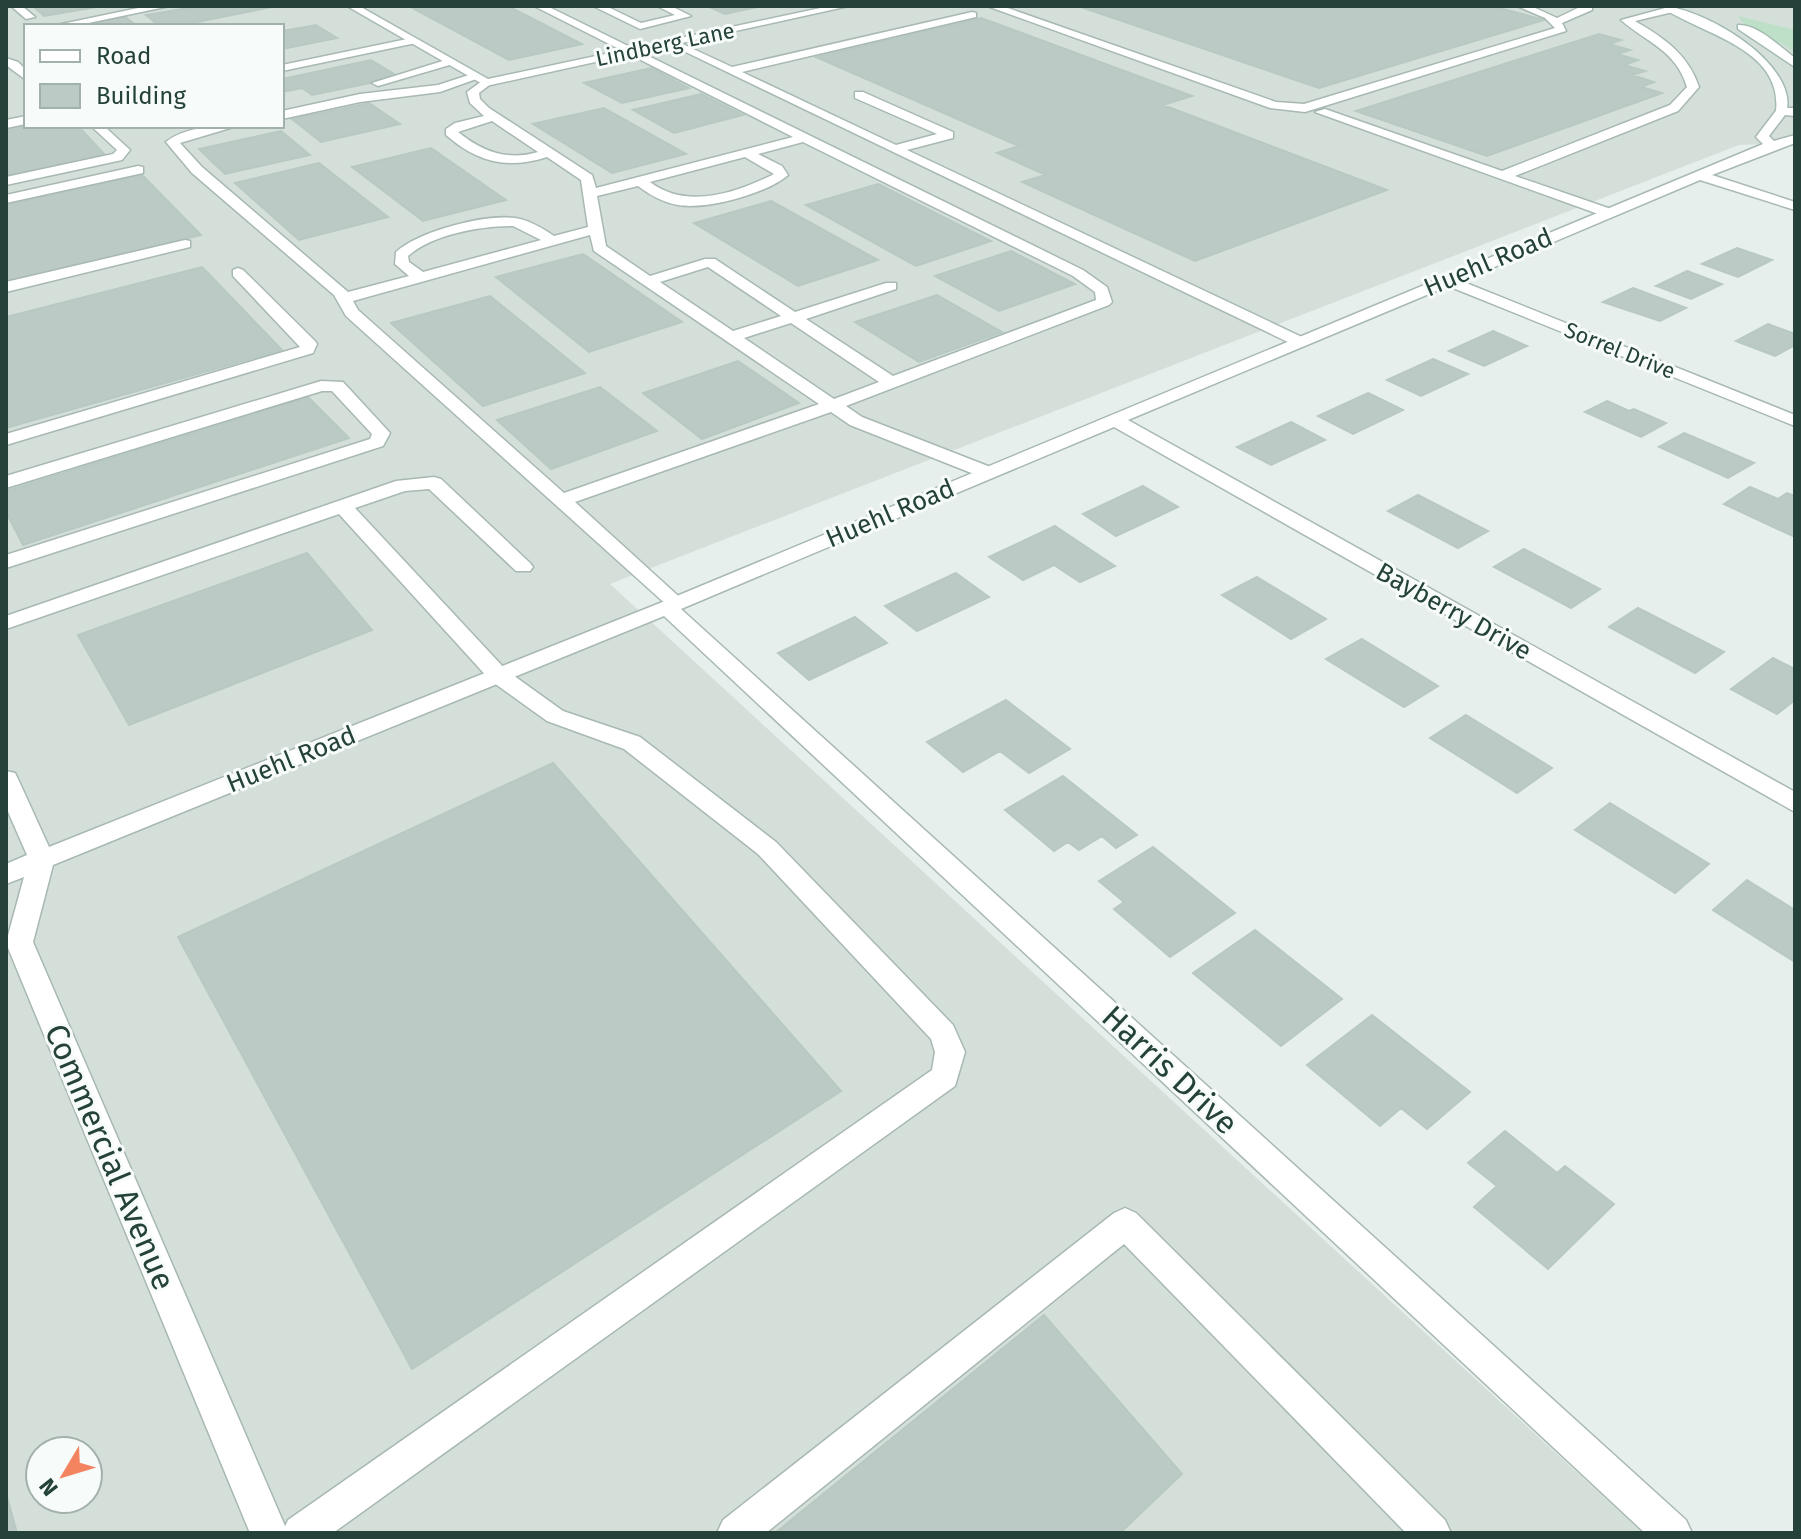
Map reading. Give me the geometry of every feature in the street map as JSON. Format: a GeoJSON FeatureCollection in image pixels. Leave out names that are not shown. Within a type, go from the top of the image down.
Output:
{"type":"FeatureCollection","features":[{"type":"Feature","properties":{"kind":"street"},"geometry":{"type":"LineString","coordinates":[[16,6],[30,17]]}},
{"type":"Feature","properties":{"kind":"street"},"geometry":{"type":"LineString","coordinates":[[68,24],[165,6]]}},
{"type":"Feature","properties":{"kind":"street"},"geometry":{"type":"LineString","coordinates":[[352,6],[480,79],[473,92],[474,100],[494,117],[587,178],[599,248],[856,421],[986,472]]}},
{"type":"Feature","properties":{"kind":"street"},"geometry":{"type":"LineString","coordinates":[[539,6],[1078,273],[1102,290],[1104,302],[833,405],[560,501]]}},
{"type":"Feature","properties":{"kind":"street"},"geometry":{"type":"LineString","coordinates":[[598,6],[640,26],[686,16],[662,6]]}},
{"type":"Feature","properties":{"kind":"street","name":"Lindberg Lane"},"geometry":{"type":"LineString","coordinates":[[284,115],[360,98],[440,88],[634,51],[844,6]]}},
{"type":"Feature","properties":{"kind":"street"},"geometry":{"type":"LineString","coordinates":[[992,6],[1274,105],[1293,108],[1305,108],[1562,29],[1538,10],[1522,6]]}},
{"type":"Feature","properties":{"kind":"street"},"geometry":{"type":"LineString","coordinates":[[1555,22],[1577,17],[1587,10],[1587,6]]}},
{"type":"Feature","properties":{"kind":"street"},"geometry":{"type":"LineString","coordinates":[[1693,6],[1766,41],[1795,64]]}},
{"type":"Feature","properties":{"kind":"street"},"geometry":{"type":"LineString","coordinates":[[1502,176],[1674,108],[1693,87],[1689,71],[1670,46],[1626,20],[1669,8],[1720,30],[1751,49],[1781,85],[1788,111],[1762,137],[1772,145]]}},
{"type":"Feature","properties":{"kind":"street"},"geometry":{"type":"LineString","coordinates":[[732,71],[972,15]]}},
{"type":"Feature","properties":{"kind":"street"},"geometry":{"type":"LineString","coordinates":[[667,20],[701,36]]}},
{"type":"Feature","properties":{"kind":"street"},"geometry":{"type":"LineString","coordinates":[[369,35],[393,30]]}},
{"type":"Feature","properties":{"kind":"street"},"geometry":{"type":"LineString","coordinates":[[284,68],[412,41]]}},
{"type":"Feature","properties":{"kind":"street"},"geometry":{"type":"LineString","coordinates":[[672,43],[1298,341]]}},
{"type":"Feature","properties":{"kind":"street"},"geometry":{"type":"LineString","coordinates":[[6,61],[14,64],[24,75]]}},
{"type":"Feature","properties":{"kind":"street"},"geometry":{"type":"LineString","coordinates":[[284,103],[402,78],[418,68],[449,62]]}},
{"type":"Feature","properties":{"kind":"street"},"geometry":{"type":"LineString","coordinates":[[808,108],[882,89]]}},
{"type":"Feature","properties":{"kind":"street"},"geometry":{"type":"LineString","coordinates":[[846,98],[949,135],[896,149]]}},
{"type":"Feature","properties":{"kind":"street"},"geometry":{"type":"LineString","coordinates":[[1321,112],[1606,212]]}},
{"type":"Feature","properties":{"kind":"street"},"geometry":{"type":"LineString","coordinates":[[494,117],[459,126],[450,132],[459,140],[495,158],[517,161],[548,153]]}},
{"type":"Feature","properties":{"kind":"street"},"geometry":{"type":"LineString","coordinates":[[6,181],[117,157],[124,150],[99,128]]}},
{"type":"Feature","properties":{"kind":"street","name":"Harris Drive"},"geometry":{"type":"LineString","coordinates":[[222,128],[172,142],[197,170],[345,298],[352,313],[560,501],[1673,1533]]}},
{"type":"Feature","properties":{"kind":"street"},"geometry":{"type":"LineString","coordinates":[[590,194],[806,137]]}},
{"type":"Feature","properties":{"kind":"street","name":"Huehl Road"},"geometry":{"type":"LineString","coordinates":[[6,874],[671,605],[1606,212],[1772,145],[1795,139]]}},
{"type":"Feature","properties":{"kind":"street"},"geometry":{"type":"LineString","coordinates":[[640,181],[667,198],[692,203],[766,184],[781,175],[777,169],[747,153]]}},
{"type":"Feature","properties":{"kind":"street"},"geometry":{"type":"LineString","coordinates":[[6,199],[138,170]]}},
{"type":"Feature","properties":{"kind":"street"},"geometry":{"type":"LineString","coordinates":[[1698,175],[1795,206]]}},
{"type":"Feature","properties":{"kind":"street"},"geometry":{"type":"LineString","coordinates":[[421,277],[402,264],[401,255],[405,248],[431,238],[502,221],[533,228],[552,241]]}},
{"type":"Feature","properties":{"kind":"street"},"geometry":{"type":"LineString","coordinates":[[345,298],[596,229]]}},
{"type":"Feature","properties":{"kind":"street"},"geometry":{"type":"LineString","coordinates":[[6,287],[185,244]]}},
{"type":"Feature","properties":{"kind":"street"},"geometry":{"type":"LineString","coordinates":[[648,281],[710,262],[892,383]]}},
{"type":"Feature","properties":{"kind":"street"},"geometry":{"type":"LineString","coordinates":[[6,440],[307,350],[309,344],[238,273]]}},
{"type":"Feature","properties":{"kind":"street","name":"Sorrel Drive"},"geometry":{"type":"LineString","coordinates":[[1446,280],[1795,421]]}},
{"type":"Feature","properties":{"kind":"street"},"geometry":{"type":"LineString","coordinates":[[732,337],[891,286]]}},
{"type":"Feature","properties":{"kind":"street"},"geometry":{"type":"LineString","coordinates":[[6,482],[321,386],[337,386],[381,433],[377,442],[6,562]]}},
{"type":"Feature","properties":{"kind":"street","name":"Bayberry Drive"},"geometry":{"type":"LineString","coordinates":[[1113,419],[1795,803]]}},
{"type":"Feature","properties":{"kind":"street"},"geometry":{"type":"LineString","coordinates":[[6,623],[403,485],[434,483],[523,567]]}},
{"type":"Feature","properties":{"kind":"street"},"geometry":{"type":"LineString","coordinates":[[301,1533],[945,1077],[950,1052],[943,1033],[767,848],[632,743],[555,716],[526,698],[498,675],[342,506]]}},
{"type":"Feature","properties":{"kind":"street"},"geometry":{"type":"LineString","coordinates":[[6,779],[42,860]]}},
{"type":"Feature","properties":{"kind":"street","name":"Commercial Avenue"},"geometry":{"type":"LineString","coordinates":[[42,860],[19,942],[269,1533]]}},
{"type":"Feature","properties":{"kind":"street"},"geometry":{"type":"LineString","coordinates":[[736,1533],[1125,1223],[1432,1533]]}},
{"type":"Feature","properties":{"kind":"shaded area"},"geometry":{"type":"Polygon","coordinates":[[[6,6],[1795,6],[1795,143],[1739,145],[610,584],[1643,1533],[6,1533],[6,6]]]}},
{"type":"Feature","properties":{"kind":"green space"},"geometry":{"type":"Polygon","coordinates":[[[1738,16],[1795,30],[1795,53],[1749,28],[1738,16]]]}},
{"type":"Feature","properties":{"kind":"building"},"geometry":{"type":"Polygon","coordinates":[[[33,6],[103,6],[44,16],[33,6]]]}},
{"type":"Feature","properties":{"kind":"building"},"geometry":{"type":"Polygon","coordinates":[[[200,6],[277,6],[187,24],[157,24],[146,15],[200,6]]]}},
{"type":"Feature","properties":{"kind":"building"},"geometry":{"type":"Polygon","coordinates":[[[409,6],[508,6],[582,44],[509,60],[409,6]]]}},
{"type":"Feature","properties":{"kind":"building"},"geometry":{"type":"Polygon","coordinates":[[[707,6],[762,6],[725,14],[707,6]]]}},
{"type":"Feature","properties":{"kind":"building"},"geometry":{"type":"Polygon","coordinates":[[[1078,6],[1492,6],[1544,20],[1319,88],[1078,6]]]}},
{"type":"Feature","properties":{"kind":"building"},"geometry":{"type":"Polygon","coordinates":[[[124,16],[134,24],[80,24],[124,16]]]}},
{"type":"Feature","properties":{"kind":"building"},"geometry":{"type":"Polygon","coordinates":[[[981,18],[1192,96],[1163,105],[1387,190],[1195,261],[1022,182],[1046,175],[997,153],[1019,146],[816,57],[981,18]]]}},
{"type":"Feature","properties":{"kind":"building"},"geometry":{"type":"Polygon","coordinates":[[[316,25],[337,38],[284,49],[284,31],[316,25]]]}},
{"type":"Feature","properties":{"kind":"building"},"geometry":{"type":"Polygon","coordinates":[[[1599,34],[1621,40],[1609,44],[1630,50],[1617,54],[1638,60],[1624,65],[1645,71],[1632,75],[1654,82],[1641,87],[1662,93],[1487,156],[1356,111],[1599,34]]]}},
{"type":"Feature","properties":{"kind":"building"},"geometry":{"type":"Polygon","coordinates":[[[371,60],[399,77],[312,95],[302,88],[284,92],[284,79],[371,60]]]}},
{"type":"Feature","properties":{"kind":"building"},"geometry":{"type":"Polygon","coordinates":[[[651,68],[689,88],[622,103],[584,83],[651,68]]]}},
{"type":"Feature","properties":{"kind":"building"},"geometry":{"type":"Polygon","coordinates":[[[701,94],[743,115],[674,133],[633,110],[701,94]]]}},
{"type":"Feature","properties":{"kind":"building"},"geometry":{"type":"Polygon","coordinates":[[[369,103],[400,124],[321,142],[292,119],[369,103]]]}},
{"type":"Feature","properties":{"kind":"building"},"geometry":{"type":"Polygon","coordinates":[[[604,108],[686,154],[612,173],[533,124],[604,108]]]}},
{"type":"Feature","properties":{"kind":"building"},"geometry":{"type":"Polygon","coordinates":[[[24,123],[24,128],[80,128],[105,155],[6,176],[6,127],[24,123]]]}},
{"type":"Feature","properties":{"kind":"building"},"geometry":{"type":"Polygon","coordinates":[[[281,131],[310,155],[225,174],[199,149],[281,131]]]}},
{"type":"Feature","properties":{"kind":"building"},"geometry":{"type":"Polygon","coordinates":[[[431,148],[506,200],[423,221],[352,167],[431,148]]]}},
{"type":"Feature","properties":{"kind":"building"},"geometry":{"type":"Polygon","coordinates":[[[319,163],[388,217],[299,240],[235,183],[319,163]]]}},
{"type":"Feature","properties":{"kind":"building"},"geometry":{"type":"Polygon","coordinates":[[[142,175],[201,235],[6,282],[6,205],[142,175]]]}},
{"type":"Feature","properties":{"kind":"building"},"geometry":{"type":"Polygon","coordinates":[[[878,184],[991,241],[916,266],[806,205],[878,184]]]}},
{"type":"Feature","properties":{"kind":"building"},"geometry":{"type":"Polygon","coordinates":[[[771,201],[878,260],[798,286],[694,223],[771,201]]]}},
{"type":"Feature","properties":{"kind":"building"},"geometry":{"type":"Polygon","coordinates":[[[1737,248],[1772,260],[1738,277],[1702,264],[1737,248]]]}},
{"type":"Feature","properties":{"kind":"building"},"geometry":{"type":"Polygon","coordinates":[[[1011,251],[1075,284],[999,311],[935,276],[1011,251]]]}},
{"type":"Feature","properties":{"kind":"building"},"geometry":{"type":"Polygon","coordinates":[[[583,254],[682,322],[589,352],[496,277],[583,254]]]}},
{"type":"Feature","properties":{"kind":"building"},"geometry":{"type":"Polygon","coordinates":[[[202,267],[282,350],[6,428],[6,317],[202,267]]]}},
{"type":"Feature","properties":{"kind":"building"},"geometry":{"type":"Polygon","coordinates":[[[1687,271],[1722,284],[1691,299],[1656,286],[1687,271]]]}},
{"type":"Feature","properties":{"kind":"building"},"geometry":{"type":"Polygon","coordinates":[[[1633,288],[1686,308],[1660,321],[1603,302],[1633,288]]]}},
{"type":"Feature","properties":{"kind":"building"},"geometry":{"type":"Polygon","coordinates":[[[937,295],[1002,332],[919,362],[855,322],[937,295]]]}},
{"type":"Feature","properties":{"kind":"building"},"geometry":{"type":"Polygon","coordinates":[[[490,296],[585,373],[483,406],[391,323],[490,296]]]}},
{"type":"Feature","properties":{"kind":"building"},"geometry":{"type":"Polygon","coordinates":[[[1768,324],[1795,334],[1795,345],[1775,356],[1736,341],[1768,324]]]}},
{"type":"Feature","properties":{"kind":"building"},"geometry":{"type":"Polygon","coordinates":[[[1493,331],[1527,346],[1484,366],[1449,351],[1493,331]]]}},
{"type":"Feature","properties":{"kind":"building"},"geometry":{"type":"Polygon","coordinates":[[[1433,359],[1468,374],[1421,396],[1387,380],[1433,359]]]}},
{"type":"Feature","properties":{"kind":"building"},"geometry":{"type":"Polygon","coordinates":[[[738,361],[799,403],[702,439],[643,393],[738,361]]]}},
{"type":"Feature","properties":{"kind":"building"},"geometry":{"type":"Polygon","coordinates":[[[600,387],[657,431],[551,469],[497,420],[600,387]]]}},
{"type":"Feature","properties":{"kind":"building"},"geometry":{"type":"Polygon","coordinates":[[[1368,393],[1403,410],[1353,434],[1318,416],[1368,393]]]}},
{"type":"Feature","properties":{"kind":"building"},"geometry":{"type":"Polygon","coordinates":[[[308,397],[349,438],[23,545],[6,512],[6,491],[308,397]]]}},
{"type":"Feature","properties":{"kind":"building"},"geometry":{"type":"Polygon","coordinates":[[[1607,401],[1666,423],[1641,437],[1585,412],[1607,401]]]}},
{"type":"Feature","properties":{"kind":"building"},"geometry":{"type":"Polygon","coordinates":[[[1291,422],[1325,440],[1271,465],[1237,447],[1291,422]]]}},
{"type":"Feature","properties":{"kind":"building"},"geometry":{"type":"Polygon","coordinates":[[[1684,433],[1754,463],[1728,478],[1659,447],[1684,433]]]}},
{"type":"Feature","properties":{"kind":"building"},"geometry":{"type":"Polygon","coordinates":[[[1143,486],[1178,507],[1116,536],[1083,514],[1143,486]]]}},
{"type":"Feature","properties":{"kind":"building"},"geometry":{"type":"Polygon","coordinates":[[[1750,487],[1778,499],[1787,493],[1795,496],[1795,537],[1724,504],[1750,487]]]}},
{"type":"Feature","properties":{"kind":"building"},"geometry":{"type":"Polygon","coordinates":[[[1418,495],[1488,531],[1458,548],[1388,511],[1418,495]]]}},
{"type":"Feature","properties":{"kind":"building"},"geometry":{"type":"Polygon","coordinates":[[[1055,526],[1115,566],[1080,582],[1054,565],[1023,580],[989,557],[1055,526]]]}},
{"type":"Feature","properties":{"kind":"building"},"geometry":{"type":"Polygon","coordinates":[[[1524,549],[1600,589],[1571,608],[1494,567],[1524,549]]]}},
{"type":"Feature","properties":{"kind":"building"},"geometry":{"type":"Polygon","coordinates":[[[307,553],[372,630],[129,725],[78,635],[307,553]]]}},
{"type":"Feature","properties":{"kind":"building"},"geometry":{"type":"Polygon","coordinates":[[[956,573],[989,597],[917,631],[885,606],[956,573]]]}},
{"type":"Feature","properties":{"kind":"building"},"geometry":{"type":"Polygon","coordinates":[[[1257,577],[1326,619],[1291,639],[1222,595],[1257,577]]]}},
{"type":"Feature","properties":{"kind":"building"},"geometry":{"type":"Polygon","coordinates":[[[1638,608],[1724,652],[1695,673],[1609,627],[1638,608]]]}},
{"type":"Feature","properties":{"kind":"building"},"geometry":{"type":"Polygon","coordinates":[[[855,617],[887,643],[809,680],[778,653],[855,617]]]}},
{"type":"Feature","properties":{"kind":"building"},"geometry":{"type":"Polygon","coordinates":[[[1362,639],[1438,686],[1404,707],[1326,659],[1362,639]]]}},
{"type":"Feature","properties":{"kind":"building"},"geometry":{"type":"Polygon","coordinates":[[[1773,658],[1795,669],[1795,700],[1777,714],[1731,689],[1773,658]]]}},
{"type":"Feature","properties":{"kind":"building"},"geometry":{"type":"Polygon","coordinates":[[[1006,700],[1070,749],[1029,773],[1000,751],[963,772],[927,742],[1006,700]]]}},
{"type":"Feature","properties":{"kind":"building"},"geometry":{"type":"Polygon","coordinates":[[[1466,715],[1552,768],[1517,793],[1430,738],[1466,715]]]}},
{"type":"Feature","properties":{"kind":"building"},"geometry":{"type":"Polygon","coordinates":[[[553,763],[841,1091],[412,1369],[178,937],[553,763]]]}},
{"type":"Feature","properties":{"kind":"building"},"geometry":{"type":"Polygon","coordinates":[[[1063,776],[1137,835],[1116,848],[1102,836],[1079,850],[1068,842],[1054,851],[1005,810],[1063,776]]]}},
{"type":"Feature","properties":{"kind":"building"},"geometry":{"type":"Polygon","coordinates":[[[1610,803],[1709,864],[1675,893],[1575,830],[1610,803]]]}},
{"type":"Feature","properties":{"kind":"building"},"geometry":{"type":"Polygon","coordinates":[[[1153,847],[1235,913],[1170,957],[1114,909],[1124,902],[1099,881],[1153,847]]]}},
{"type":"Feature","properties":{"kind":"building"},"geometry":{"type":"Polygon","coordinates":[[[1747,880],[1795,910],[1795,962],[1713,910],[1747,880]]]}},
{"type":"Feature","properties":{"kind":"building"},"geometry":{"type":"Polygon","coordinates":[[[1255,930],[1342,999],[1281,1046],[1193,973],[1255,930]]]}},
{"type":"Feature","properties":{"kind":"building"},"geometry":{"type":"Polygon","coordinates":[[[1372,1015],[1470,1092],[1427,1129],[1401,1108],[1380,1126],[1307,1065],[1372,1015]]]}},
{"type":"Feature","properties":{"kind":"building"},"geometry":{"type":"Polygon","coordinates":[[[1505,1131],[1557,1173],[1565,1166],[1614,1204],[1548,1269],[1474,1207],[1497,1186],[1468,1163],[1505,1131]]]}},
{"type":"Feature","properties":{"kind":"building"},"geometry":{"type":"Polygon","coordinates":[[[1044,1315],[1182,1474],[1120,1533],[775,1533],[1044,1315]]]}},
{"type":"Feature","properties":{"kind":"building"},"geometry":{"type":"Polygon","coordinates":[[[6,1493],[17,1533],[6,1533],[6,1493]]]}}]}
